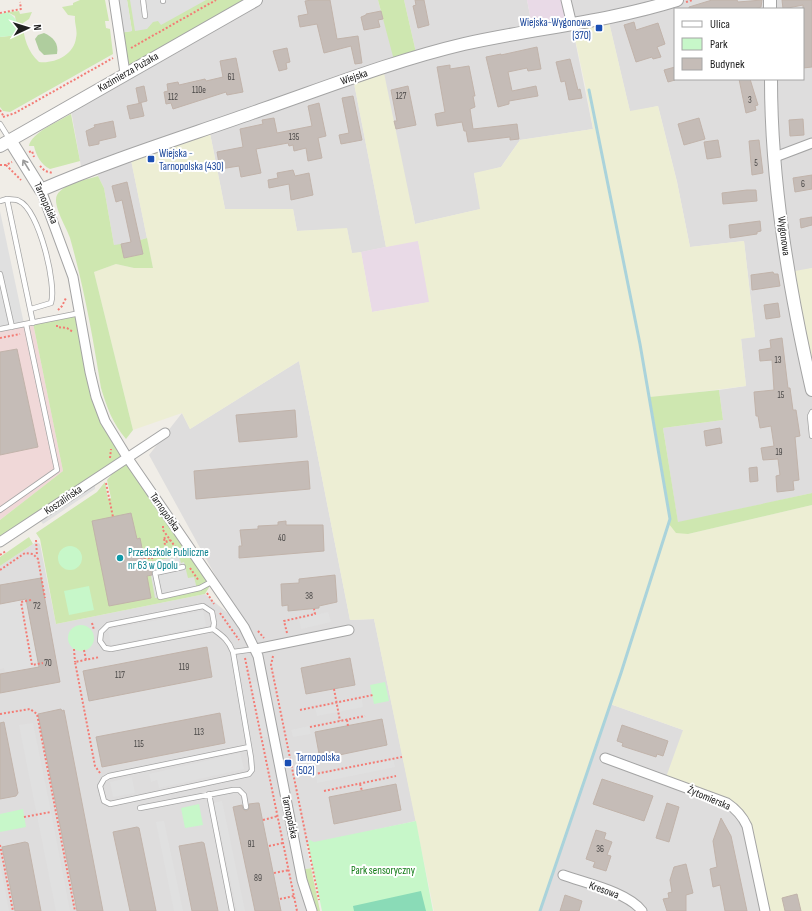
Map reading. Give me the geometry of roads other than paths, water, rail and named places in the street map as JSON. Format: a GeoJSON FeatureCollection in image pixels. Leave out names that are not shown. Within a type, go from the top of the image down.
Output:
{"type":"FeatureCollection","features":[{"type":"Feature","properties":{"kind":"street"},"geometry":{"type":"LineString","coordinates":[[114,0],[126,73]]}},
{"type":"Feature","properties":{"kind":"street","name":"Kazimierza Pużaka"},"geometry":{"type":"LineString","coordinates":[[5,143],[256,0]]}},
{"type":"Feature","properties":{"kind":"street"},"geometry":{"type":"LineString","coordinates":[[566,0],[572,25]]}},
{"type":"Feature","properties":{"kind":"street","name":"Wiejska"},"geometry":{"type":"LineString","coordinates":[[41,190],[100,165],[395,64],[466,44],[572,25],[678,2]]}},
{"type":"Feature","properties":{"kind":"street","name":"Wygonowa"},"geometry":{"type":"LineString","coordinates":[[771,80],[775,157],[789,278],[812,390]]}},
{"type":"Feature","properties":{"kind":"street","name":"Tarnopolska"},"geometry":{"type":"LineString","coordinates":[[5,143],[41,190],[73,277],[96,397],[105,421],[127,457],[213,580],[248,633],[256,649],[278,747],[285,794],[301,875],[312,911]]}},
{"type":"Feature","properties":{"kind":"street"},"geometry":{"type":"LineString","coordinates":[[775,157],[812,143]]}},
{"type":"Feature","properties":{"kind":"street","name":"Koszalińska"},"geometry":{"type":"LineString","coordinates":[[0,542],[165,433]]}},
{"type":"Feature","properties":{"kind":"street"},"geometry":{"type":"LineString","coordinates":[[256,649],[272,647],[349,630]]}},
{"type":"Feature","properties":{"kind":"street","name":"Żytomierska"},"geometry":{"type":"LineString","coordinates":[[605,758],[727,803],[738,812],[747,826],[765,911]]}},
{"type":"Feature","properties":{"kind":"street","name":"Kresowa"},"geometry":{"type":"LineString","coordinates":[[563,875],[620,896],[632,902],[642,911]]}},
{"type":"Feature","properties":{"kind":"lane"},"geometry":{"type":"LineString","coordinates":[[143,0],[145,16]]}},
{"type":"Feature","properties":{"kind":"lane"},"geometry":{"type":"LineString","coordinates":[[0,124],[5,143]]}},
{"type":"Feature","properties":{"kind":"lane"},"geometry":{"type":"LineString","coordinates":[[7,199],[33,323]]}},
{"type":"Feature","properties":{"kind":"lane"},"geometry":{"type":"LineString","coordinates":[[0,201],[7,199],[19,200],[34,218],[47,261],[54,296],[51,303],[31,309]]}},
{"type":"Feature","properties":{"kind":"lane"},"geometry":{"type":"LineString","coordinates":[[0,274],[12,327]]}},
{"type":"Feature","properties":{"kind":"lane"},"geometry":{"type":"LineString","coordinates":[[0,330],[80,313]]}},
{"type":"Feature","properties":{"kind":"lane"},"geometry":{"type":"LineString","coordinates":[[0,510],[57,470],[26,324]]}},
{"type":"Feature","properties":{"kind":"lane"},"geometry":{"type":"LineString","coordinates":[[812,412],[810,416],[812,436]]}},
{"type":"Feature","properties":{"kind":"lane"},"geometry":{"type":"LineString","coordinates":[[183,567],[155,573],[160,597],[200,588],[213,580]]}},
{"type":"Feature","properties":{"kind":"lane"},"geometry":{"type":"LineString","coordinates":[[212,629],[214,623],[212,612],[204,606],[108,625],[101,632],[100,641],[105,648],[111,649],[212,629],[224,637],[230,644],[233,652],[249,747],[252,770],[249,774],[110,804],[104,801],[100,786],[104,779],[109,776],[249,747]]}},
{"type":"Feature","properties":{"kind":"lane"},"geometry":{"type":"LineString","coordinates":[[233,652],[256,649]]}},
{"type":"Feature","properties":{"kind":"lane"},"geometry":{"type":"LineString","coordinates":[[140,808],[233,790],[239,790],[244,796],[246,807]]}},
{"type":"Feature","properties":{"kind":"lane"},"geometry":{"type":"LineString","coordinates":[[209,794],[232,911]]}},
{"type":"Feature","properties":{"kind":"waterway"},"geometry":{"type":"LineString","coordinates":[[540,911],[621,673],[670,519],[640,344],[589,90]]}},
{"type":"Feature","properties":{"kind":"place","name":"Wiejska-Wygonowa (370)"},"geometry":{"type":"Point","coordinates":[599,28]}},
{"type":"Feature","properties":{"kind":"place","name":"Wiejska - Tarnopolska (430)"},"geometry":{"type":"Point","coordinates":[151,159]}},
{"type":"Feature","properties":{"kind":"place","name":"Przedszkole Publiczne nr 63 w Opolu"},"geometry":{"type":"Point","coordinates":[120,558]}},
{"type":"Feature","properties":{"kind":"place","name":"Tarnopolska (502)"},"geometry":{"type":"Point","coordinates":[288,763]}},
{"type":"Feature","properties":{"kind":"park label","name":"Park sensoryczny"},"geometry":{"type":"Point","coordinates":[383,870]}}]}
